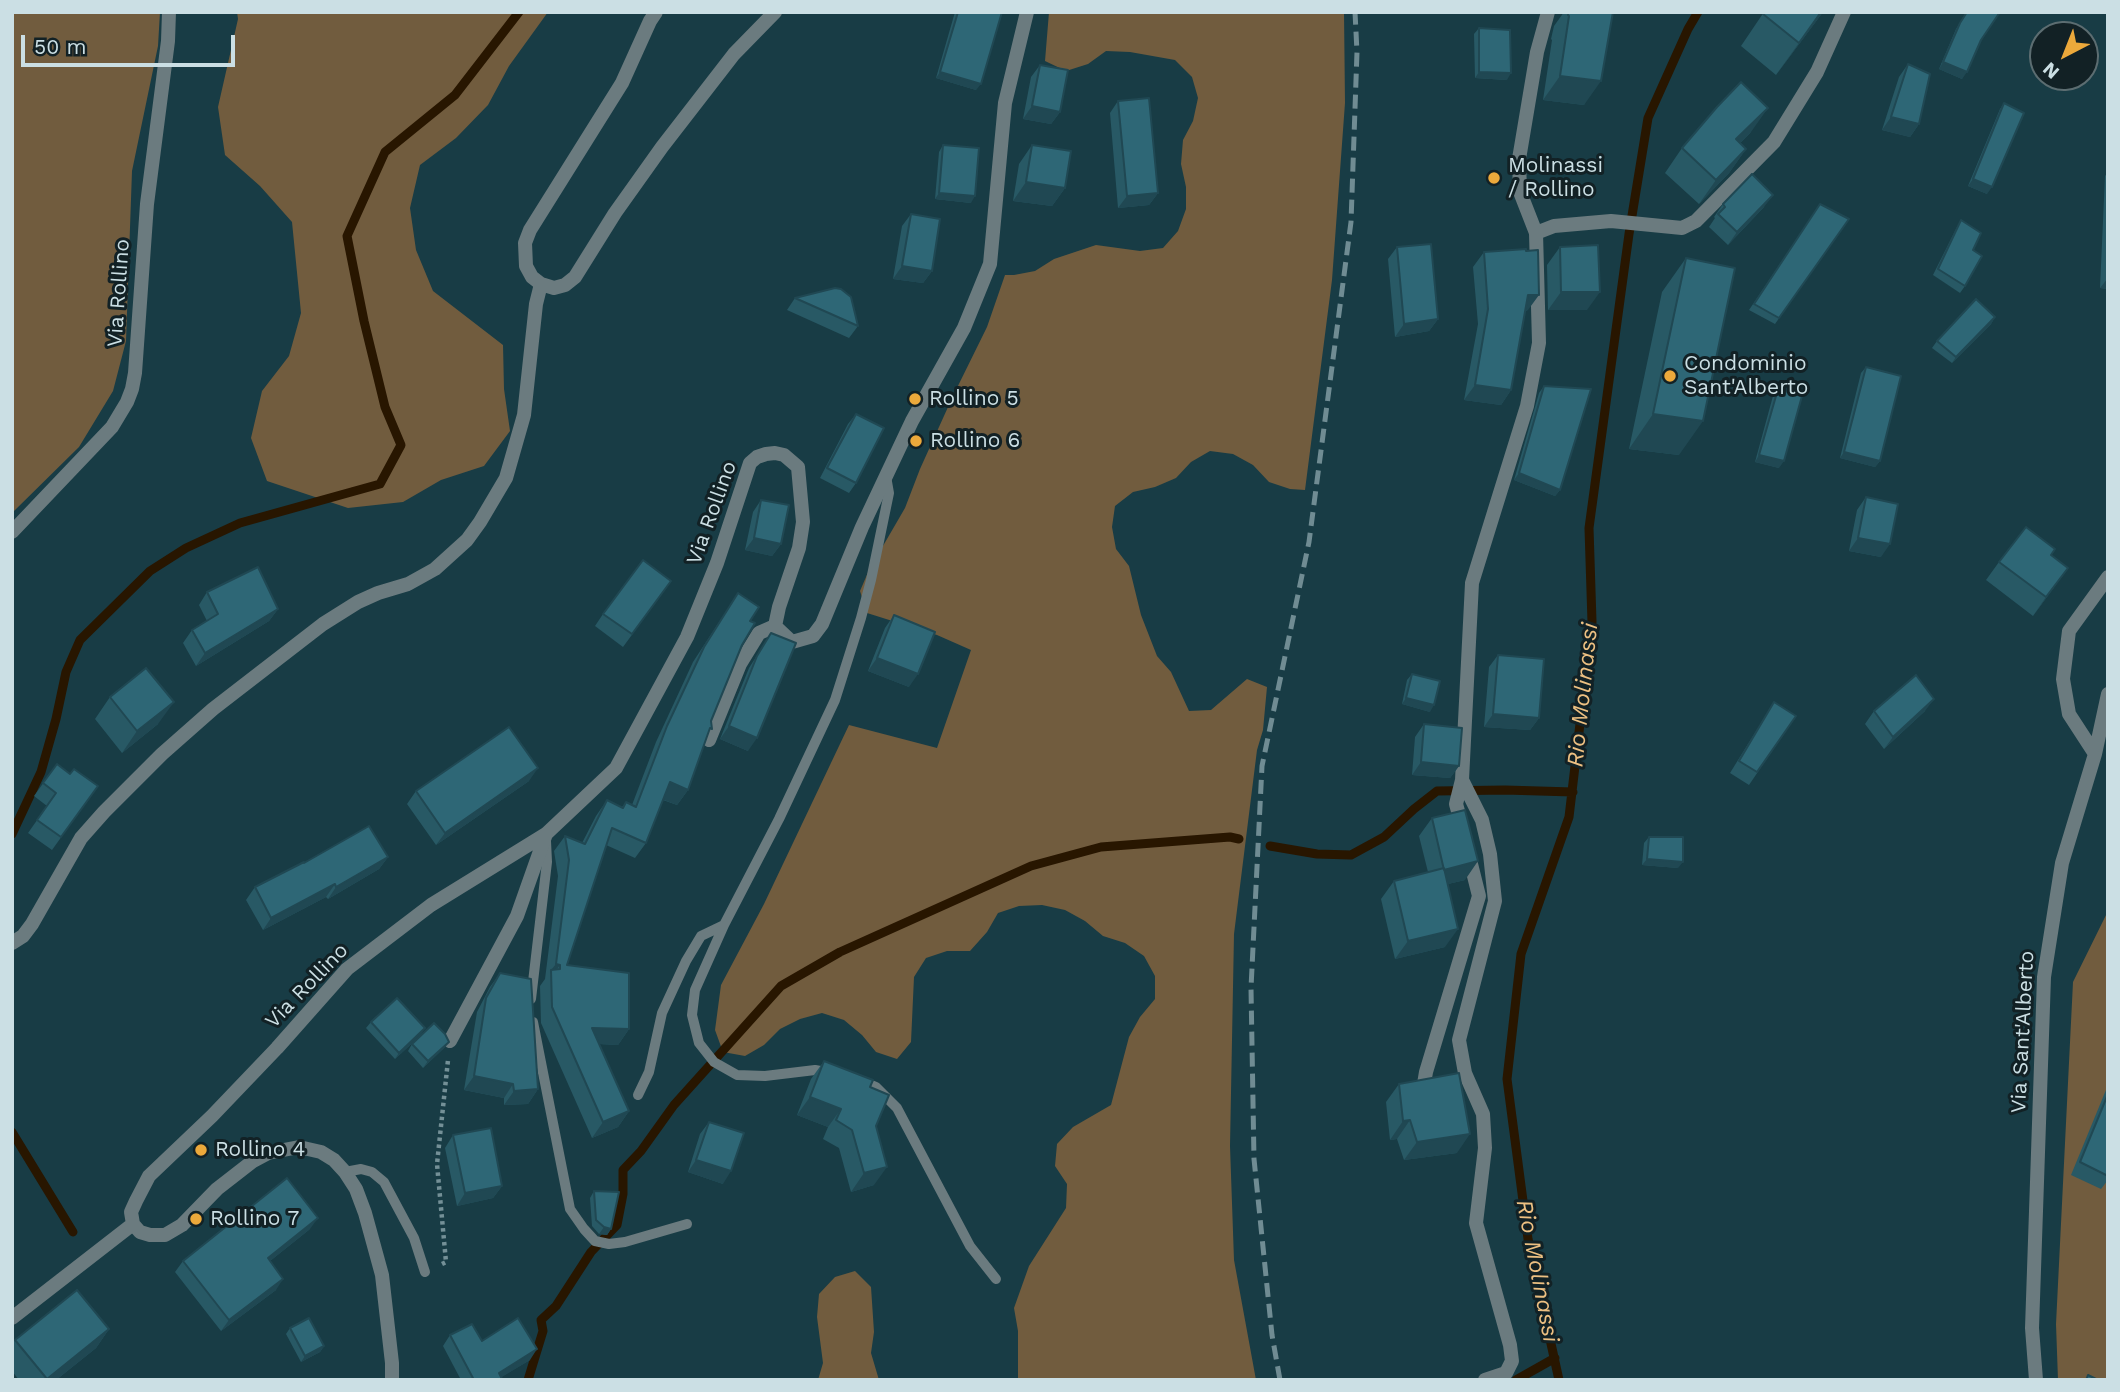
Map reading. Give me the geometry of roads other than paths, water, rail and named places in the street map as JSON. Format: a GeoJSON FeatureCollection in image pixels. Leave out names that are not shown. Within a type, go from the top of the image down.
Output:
{"type":"FeatureCollection","features":[{"type":"Feature","properties":{"kind":"street","name":"Via Rollino"},"geometry":{"type":"LineString","coordinates":[[12,532],[112,427],[124,409],[132,389],[147,204],[169,41],[169,12]]}},
{"type":"Feature","properties":{"kind":"street"},"geometry":{"type":"LineString","coordinates":[[656,12],[622,83],[530,230],[525,243],[526,266],[532,277],[541,284],[554,288],[565,285],[575,277],[615,213],[662,147],[734,54],[775,12]]}},
{"type":"Feature","properties":{"kind":"street"},"geometry":{"type":"LineString","coordinates":[[709,740],[740,664],[759,633],[775,626],[792,642],[813,636],[822,624],[862,527],[912,421],[964,328],[990,264],[1005,103],[1027,12]]}},
{"type":"Feature","properties":{"kind":"street"},"geometry":{"type":"LineString","coordinates":[[1424,1084],[1479,897],[1456,804],[1462,780],[1472,583],[1527,406],[1539,342],[1536,233],[1520,192],[1519,159],[1537,52],[1548,12]]}},
{"type":"Feature","properties":{"kind":"street"},"geometry":{"type":"LineString","coordinates":[[1536,233],[1554,226],[1611,221],[1682,228],[1696,221],[1774,142],[1817,72],[1844,12]]}},
{"type":"Feature","properties":{"kind":"street"},"geometry":{"type":"LineString","coordinates":[[12,943],[23,936],[32,924],[81,838],[162,754],[213,709],[323,624],[358,602],[408,584],[435,569],[467,540],[506,478],[524,415],[536,304],[541,284]]}},
{"type":"Feature","properties":{"kind":"street","name":"Via Rollino"},"geometry":{"type":"LineString","coordinates":[[133,1224],[131,1212],[149,1176],[240,1087],[347,969],[431,905],[545,834],[616,768],[687,637],[717,563],[750,463],[757,457],[775,453],[792,460],[798,467],[803,522],[799,548],[775,626]]}},
{"type":"Feature","properties":{"kind":"street"},"geometry":{"type":"LineString","coordinates":[[2095,754],[2069,714],[2063,679],[2069,631],[2108,577]]}},
{"type":"Feature","properties":{"kind":"street","name":"Via Sant'Alberto"},"geometry":{"type":"LineString","coordinates":[[2035,1380],[2032,1328],[2044,977],[2062,863],[2095,754],[2108,694]]}},
{"type":"Feature","properties":{"kind":"street"},"geometry":{"type":"LineString","coordinates":[[1462,780],[1482,820],[1490,854],[1495,901],[1459,1040],[1465,1073],[1483,1114],[1485,1148],[1476,1223],[1510,1345],[1512,1361],[1506,1373],[1485,1380]]}},
{"type":"Feature","properties":{"kind":"street"},"geometry":{"type":"LineString","coordinates":[[450,1041],[517,916],[545,834]]}},
{"type":"Feature","properties":{"kind":"street"},"geometry":{"type":"LineString","coordinates":[[12,1318],[133,1224],[140,1232],[165,1235],[182,1225],[217,1189],[254,1161],[268,1153],[299,1147],[321,1152],[334,1160],[356,1189],[382,1275],[392,1380]]}},
{"type":"Feature","properties":{"kind":"lane"},"geometry":{"type":"LineString","coordinates":[[839,1074],[815,1070],[765,1076],[737,1075],[714,1062],[699,1043],[692,1015],[695,990],[724,925],[779,819],[835,700],[871,580],[889,493],[886,476]]}},
{"type":"Feature","properties":{"kind":"lane"},"geometry":{"type":"LineString","coordinates":[[545,834],[547,862],[531,992],[534,1030],[570,1209],[595,1241],[609,1244],[687,1224]]}},
{"type":"Feature","properties":{"kind":"lane"},"geometry":{"type":"LineString","coordinates":[[638,1095],[649,1072],[662,1013],[686,961],[701,936],[724,925]]}},
{"type":"Feature","properties":{"kind":"lane"},"geometry":{"type":"LineString","coordinates":[[851,1076],[876,1087],[897,1108],[970,1246],[996,1279]]}},
{"type":"Feature","properties":{"kind":"lane"},"geometry":{"type":"LineString","coordinates":[[345,1172],[361,1169],[372,1172],[384,1182],[414,1238],[425,1272]]}},
{"type":"Feature","properties":{"kind":"waterway"},"geometry":{"type":"LineString","coordinates":[[12,834],[41,772],[66,672],[80,640],[150,571],[186,548],[240,523],[380,484],[401,445],[385,407],[347,236],[385,152],[455,95],[519,12]]}},
{"type":"Feature","properties":{"kind":"waterway","name":"Rio Molinassi"},"geometry":{"type":"LineString","coordinates":[[1559,1380],[1528,1239],[1507,1079],[1521,954],[1569,817],[1592,622],[1589,528],[1629,234],[1648,118],[1698,12]]}},
{"type":"Feature","properties":{"kind":"waterway"},"geometry":{"type":"LineString","coordinates":[[1270,846],[1317,854],[1351,855],[1384,837],[1437,791],[1573,792]]}},
{"type":"Feature","properties":{"kind":"waterway"},"geometry":{"type":"LineString","coordinates":[[528,1380],[543,1331],[541,1320],[556,1306],[591,1252],[617,1225],[623,1194],[623,1170],[641,1151],[674,1105],[781,986],[840,952],[1031,866],[1101,847],[1230,837],[1239,839]]}},
{"type":"Feature","properties":{"kind":"waterway"},"geometry":{"type":"LineString","coordinates":[[12,1132],[73,1232]]}},
{"type":"Feature","properties":{"kind":"waterway"},"geometry":{"type":"LineString","coordinates":[[1516,1380],[1555,1358]]}},
{"type":"Feature","properties":{"kind":"railway"},"geometry":{"type":"LineString","coordinates":[[1280,1380],[1272,1335],[1254,1159],[1251,988],[1262,766],[1309,542],[1351,222],[1357,52],[1355,12]]}},
{"type":"Feature","properties":{"kind":"place","name":"Molinassi / Rollino"},"geometry":{"type":"Point","coordinates":[1494,178]}},
{"type":"Feature","properties":{"kind":"place","name":"Condominio Sant'Alberto"},"geometry":{"type":"Point","coordinates":[1670,376]}},
{"type":"Feature","properties":{"kind":"place","name":"Rollino 5"},"geometry":{"type":"Point","coordinates":[915,399]}},
{"type":"Feature","properties":{"kind":"place","name":"Rollino 6"},"geometry":{"type":"Point","coordinates":[916,441]}},
{"type":"Feature","properties":{"kind":"place","name":"Rollino 4"},"geometry":{"type":"Point","coordinates":[201,1150]}},
{"type":"Feature","properties":{"kind":"place","name":"Rollino 7"},"geometry":{"type":"Point","coordinates":[196,1219]}}]}
